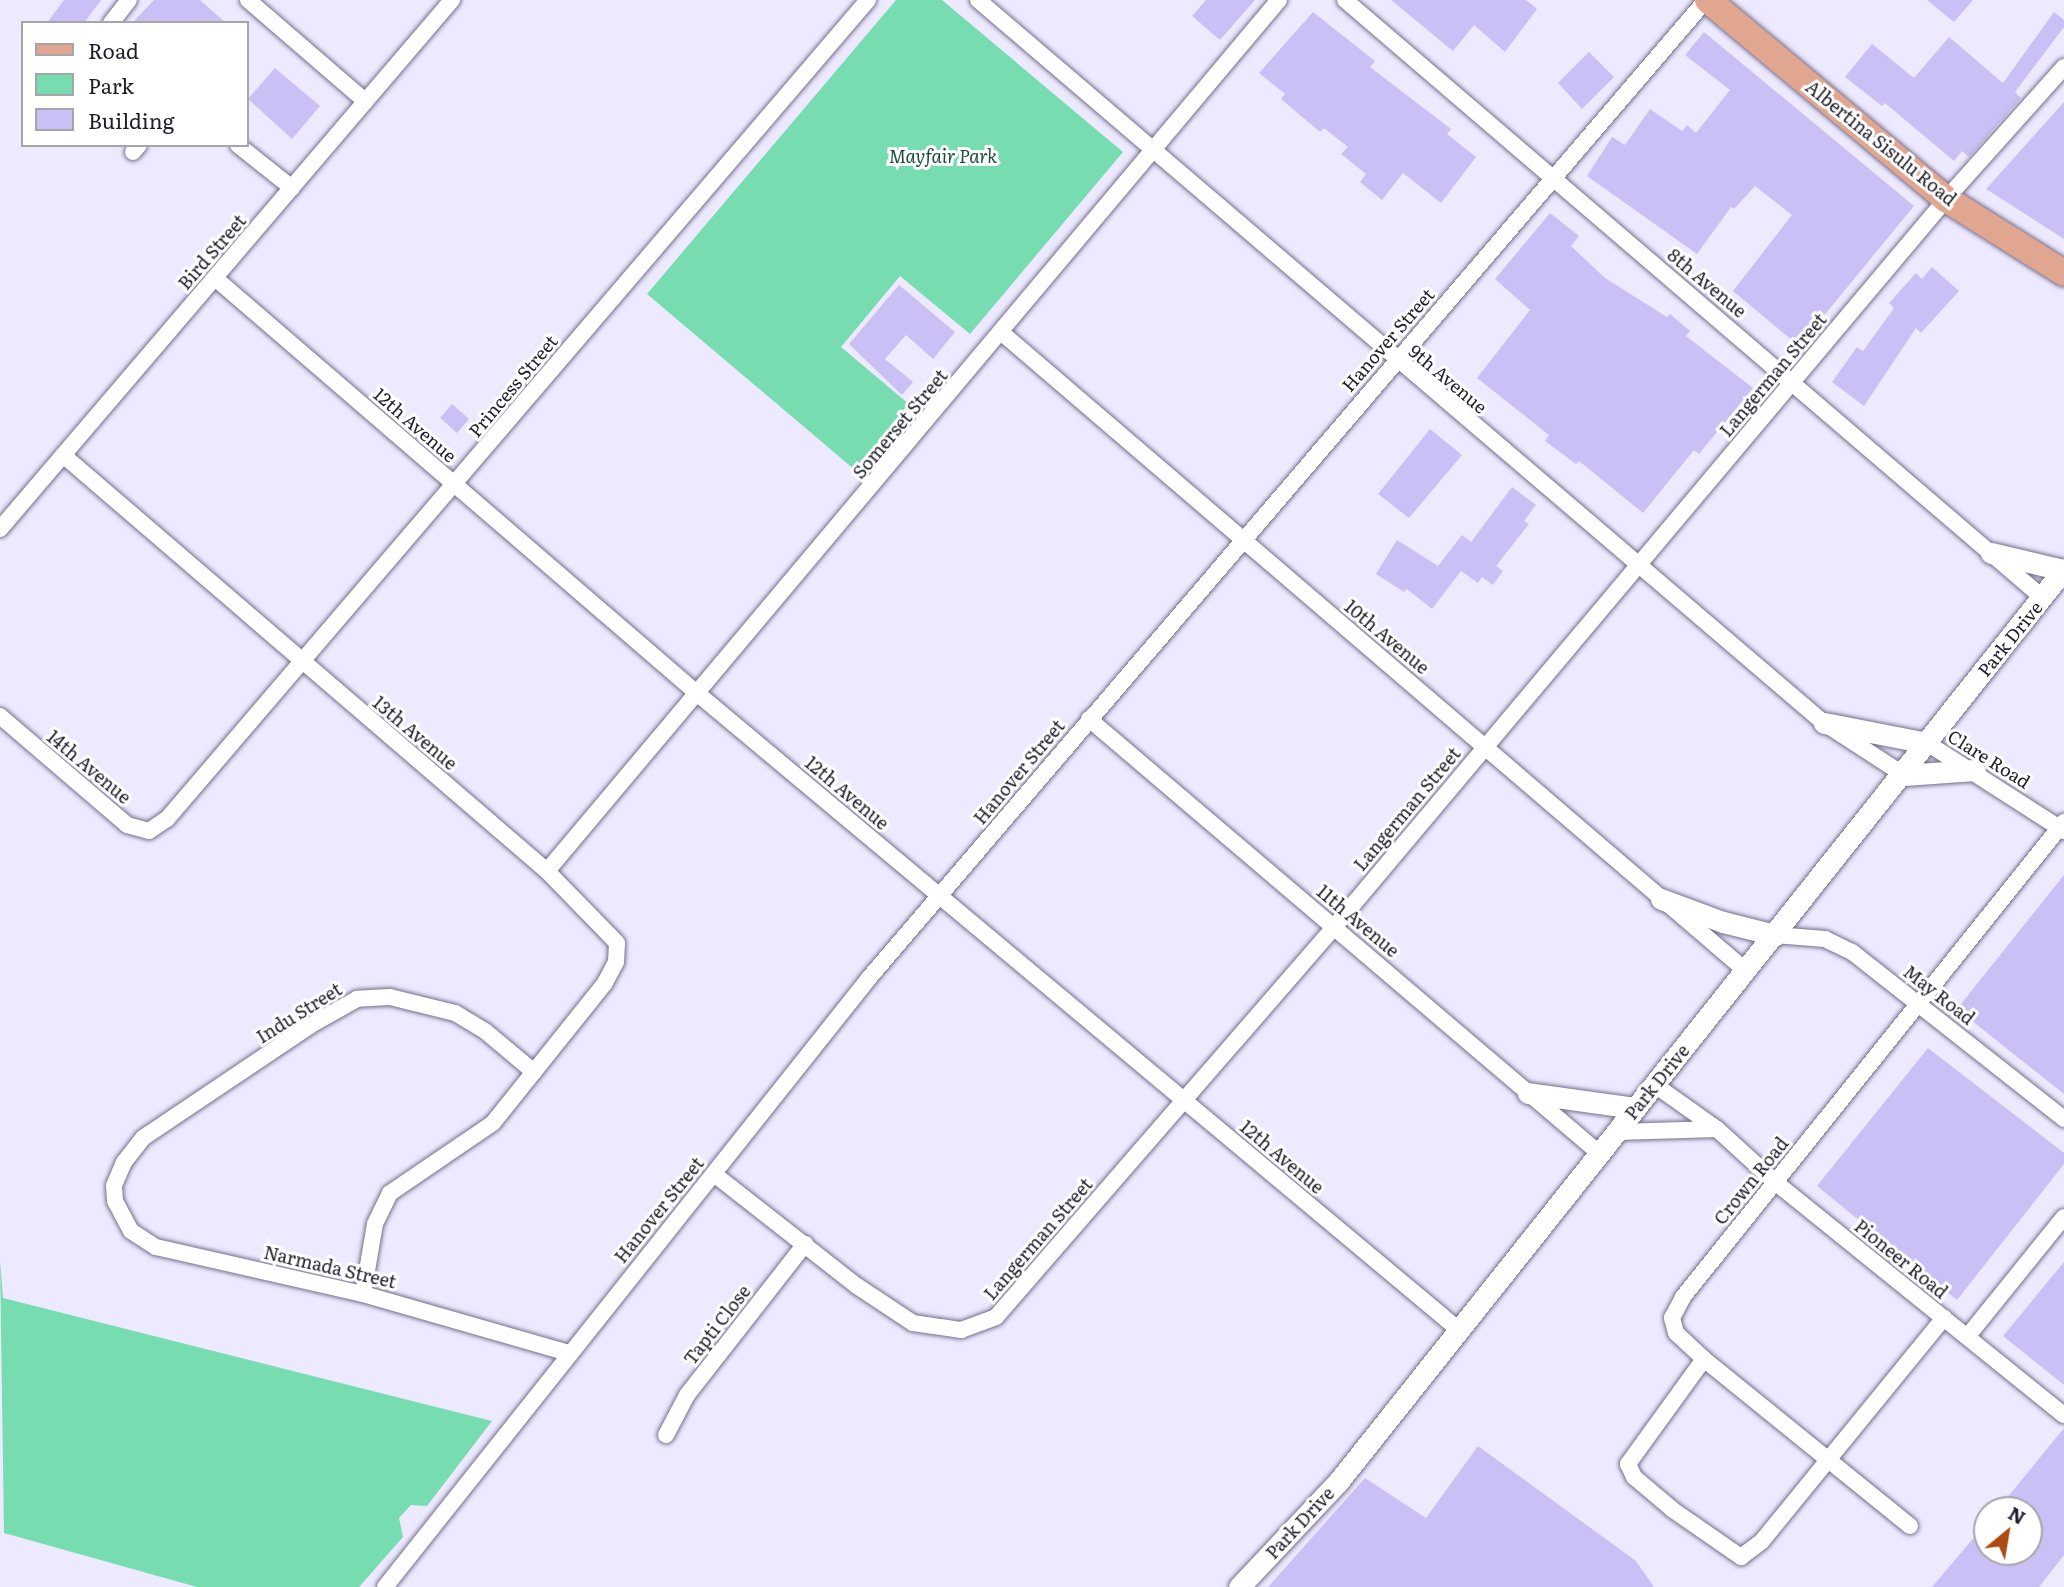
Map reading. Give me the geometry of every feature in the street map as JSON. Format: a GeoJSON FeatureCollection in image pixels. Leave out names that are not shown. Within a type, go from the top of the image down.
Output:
{"type":"FeatureCollection","features":[{"type":"Feature","properties":{"kind":"main road","name":"Albertina Sisulu Road"},"geometry":{"type":"LineString","coordinates":[[1707,0],[1946,199],[2064,273]]}},
{"type":"Feature","properties":{"kind":"street"},"geometry":{"type":"LineString","coordinates":[[113,21],[129,0]]}},
{"type":"Feature","properties":{"kind":"street"},"geometry":{"type":"LineString","coordinates":[[248,0],[366,101]]}},
{"type":"Feature","properties":{"kind":"street","name":"Bird Street"},"geometry":{"type":"LineString","coordinates":[[0,529],[452,0]]}},
{"type":"Feature","properties":{"kind":"street","name":"Princess Street"},"geometry":{"type":"LineString","coordinates":[[158,826],[302,663],[868,0]]}},
{"type":"Feature","properties":{"kind":"street","name":"9th Avenue"},"geometry":{"type":"LineString","coordinates":[[978,0],[1395,360],[1637,562],[1824,723],[1904,775]]}},
{"type":"Feature","properties":{"kind":"street","name":"Somerset Street"},"geometry":{"type":"LineString","coordinates":[[547,871],[1002,333],[1279,0]]}},
{"type":"Feature","properties":{"kind":"street","name":"8th Avenue"},"geometry":{"type":"LineString","coordinates":[[1345,0],[1794,381],[1991,553],[2053,598]]}},
{"type":"Feature","properties":{"kind":"street","name":"Hanover Street"},"geometry":{"type":"LineString","coordinates":[[385,1587],[714,1174],[802,1059],[1395,360],[1707,0]]}},
{"type":"Feature","properties":{"kind":"street","name":"Langerman Street"},"geometry":{"type":"LineString","coordinates":[[714,1174],[857,1286],[913,1323],[941,1330],[982,1325],[1019,1293],[1183,1099],[1335,926],[1637,562],[1794,381],[1946,199],[2064,67]]}},
{"type":"Feature","properties":{"kind":"street"},"geometry":{"type":"LineString","coordinates":[[241,147],[292,188]]}},
{"type":"Feature","properties":{"kind":"street","name":"12th Avenue"},"geometry":{"type":"LineString","coordinates":[[215,278],[698,694],[1460,1331]]}},
{"type":"Feature","properties":{"kind":"street","name":"10th Avenue"},"geometry":{"type":"LineString","coordinates":[[1002,333],[1746,971]]}},
{"type":"Feature","properties":{"kind":"street","name":"13th Avenue"},"geometry":{"type":"LineString","coordinates":[[63,455],[547,871],[608,930],[618,952],[606,982],[493,1123],[390,1194],[375,1224],[363,1294]]}},
{"type":"Feature","properties":{"kind":"street"},"geometry":{"type":"LineString","coordinates":[[1991,553],[2063,569]]}},
{"type":"Feature","properties":{"kind":"street","name":"Park Drive"},"geometry":{"type":"LineString","coordinates":[[1238,1587],[1338,1482],[1927,743],[2053,598],[2063,569]]}},
{"type":"Feature","properties":{"kind":"street","name":"14th Avenue"},"geometry":{"type":"LineString","coordinates":[[0,716],[127,825],[149,831],[158,826]]}},
{"type":"Feature","properties":{"kind":"street","name":"11th Avenue"},"geometry":{"type":"LineString","coordinates":[[1089,719],[1600,1153]]}},
{"type":"Feature","properties":{"kind":"street"},"geometry":{"type":"LineString","coordinates":[[1824,723],[1927,743]]}},
{"type":"Feature","properties":{"kind":"street","name":"Clare Road"},"geometry":{"type":"LineString","coordinates":[[1927,743],[1975,770],[2062,827]]}},
{"type":"Feature","properties":{"kind":"street"},"geometry":{"type":"LineString","coordinates":[[1904,775],[1975,770]]}},
{"type":"Feature","properties":{"kind":"street","name":"Crown Road"},"geometry":{"type":"LineString","coordinates":[[1910,1526],[1704,1359],[1676,1332],[1674,1311],[1918,1003],[2062,827]]}},
{"type":"Feature","properties":{"kind":"street"},"geometry":{"type":"LineString","coordinates":[[1661,899],[1775,935]]}},
{"type":"Feature","properties":{"kind":"street","name":"May Road"},"geometry":{"type":"LineString","coordinates":[[1775,935],[1839,945],[1918,1003],[2064,1119]]}},
{"type":"Feature","properties":{"kind":"street","name":"Indu Street"},"geometry":{"type":"LineString","coordinates":[[114,1186],[124,1161],[143,1138],[311,1025],[357,999],[390,997],[455,1013],[485,1031],[534,1072]]}},
{"type":"Feature","properties":{"kind":"street","name":"Pioneer Road"},"geometry":{"type":"LineString","coordinates":[[1655,1085],[1717,1129],[1775,1182],[2064,1415]]}},
{"type":"Feature","properties":{"kind":"street"},"geometry":{"type":"LineString","coordinates":[[1528,1093],[1635,1108]]}},
{"type":"Feature","properties":{"kind":"street"},"geometry":{"type":"LineString","coordinates":[[1617,1132],[1717,1129]]}},
{"type":"Feature","properties":{"kind":"street","name":"Narmada Street"},"geometry":{"type":"LineString","coordinates":[[114,1186],[123,1220],[140,1239],[156,1247],[363,1294],[569,1353]]}},
{"type":"Feature","properties":{"kind":"street"},"geometry":{"type":"LineString","coordinates":[[1968,1338],[2064,1217]]}},
{"type":"Feature","properties":{"kind":"street","name":"Tapti Close"},"geometry":{"type":"LineString","coordinates":[[666,1435],[687,1395],[805,1244]]}},
{"type":"Feature","properties":{"kind":"street"},"geometry":{"type":"LineString","coordinates":[[1704,1359],[1628,1464],[1634,1477],[1673,1510],[1741,1557],[1762,1541],[1944,1318]]}},
{"type":"Feature","properties":{"kind":"green space","name":"Mayfair Park"},"geometry":{"type":"Polygon","coordinates":[[[896,0],[942,0],[1123,152],[970,334],[900,276],[841,347],[910,405],[855,470],[647,294],[896,0]]]}},
{"type":"Feature","properties":{"kind":"green space"},"geometry":{"type":"Polygon","coordinates":[[[0,1260],[3,1298],[492,1421],[427,1506],[411,1505],[399,1518],[403,1537],[359,1587],[197,1587],[4,1533],[0,1260]]]}},
{"type":"Feature","properties":{"kind":"building"},"geometry":{"type":"Polygon","coordinates":[[[64,0],[101,0],[85,21],[48,21],[64,0]]]}},
{"type":"Feature","properties":{"kind":"building"},"geometry":{"type":"Polygon","coordinates":[[[154,0],[200,0],[224,21],[134,21],[154,0]]]}},
{"type":"Feature","properties":{"kind":"building"},"geometry":{"type":"Polygon","coordinates":[[[1206,0],[1255,0],[1220,40],[1192,16],[1206,0]]]}},
{"type":"Feature","properties":{"kind":"building"},"geometry":{"type":"Polygon","coordinates":[[[1391,0],[1526,0],[1537,9],[1505,52],[1474,25],[1453,51],[1391,0]]]}},
{"type":"Feature","properties":{"kind":"building"},"geometry":{"type":"Polygon","coordinates":[[[1927,0],[1973,0],[1954,22],[1927,0]]]}},
{"type":"Feature","properties":{"kind":"building"},"geometry":{"type":"Polygon","coordinates":[[[1313,12],[1375,61],[1370,67],[1451,129],[1447,134],[1476,157],[1441,203],[1403,173],[1382,200],[1360,182],[1366,174],[1341,154],[1348,147],[1324,128],[1320,132],[1281,99],[1285,94],[1259,73],[1313,12]]]}},
{"type":"Feature","properties":{"kind":"building"},"geometry":{"type":"Polygon","coordinates":[[[2054,12],[2064,20],[2064,27],[2015,92],[2021,98],[1969,157],[1962,151],[1954,161],[1885,103],[1882,106],[1845,77],[1872,44],[1914,78],[1949,37],[2003,83],[2054,12]]]}},
{"type":"Feature","properties":{"kind":"building"},"geometry":{"type":"Polygon","coordinates":[[[1704,32],[1914,206],[1799,346],[1733,291],[1792,215],[1755,186],[1734,209],[1731,207],[1697,254],[1587,176],[1612,137],[1625,145],[1650,109],[1682,131],[1687,125],[1696,133],[1730,90],[1685,55],[1704,32]]]}},
{"type":"Feature","properties":{"kind":"building"},"geometry":{"type":"Polygon","coordinates":[[[1589,52],[1614,77],[1582,109],[1558,83],[1589,52]]]}},
{"type":"Feature","properties":{"kind":"building"},"geometry":{"type":"Polygon","coordinates":[[[275,68],[320,106],[292,139],[248,99],[275,68]]]}},
{"type":"Feature","properties":{"kind":"building"},"geometry":{"type":"Polygon","coordinates":[[[2064,102],[2064,239],[1986,189],[2064,102]]]}},
{"type":"Feature","properties":{"kind":"building"},"geometry":{"type":"Polygon","coordinates":[[[1550,213],[1579,236],[1571,246],[1605,278],[1667,317],[1670,314],[1690,331],[1686,336],[1753,388],[1699,454],[1694,450],[1643,513],[1579,461],[1576,464],[1545,441],[1549,435],[1477,378],[1530,310],[1495,279],[1550,213]]]}},
{"type":"Feature","properties":{"kind":"building"},"geometry":{"type":"Polygon","coordinates":[[[1932,267],[1959,291],[1921,333],[1916,328],[1864,406],[1832,382],[1857,347],[1863,351],[1894,308],[1889,303],[1916,273],[1922,279],[1932,267]]]}},
{"type":"Feature","properties":{"kind":"building"},"geometry":{"type":"Polygon","coordinates":[[[899,285],[955,332],[933,359],[906,335],[885,359],[913,382],[902,395],[849,344],[899,285]]]}},
{"type":"Feature","properties":{"kind":"building"},"geometry":{"type":"Polygon","coordinates":[[[452,404],[469,419],[457,433],[440,418],[452,404]]]}},
{"type":"Feature","properties":{"kind":"building"},"geometry":{"type":"Polygon","coordinates":[[[1430,429],[1462,455],[1409,518],[1378,494],[1430,429]]]}},
{"type":"Feature","properties":{"kind":"building"},"geometry":{"type":"Polygon","coordinates":[[[1512,487],[1536,505],[1524,521],[1529,524],[1496,566],[1503,571],[1493,585],[1482,577],[1478,583],[1461,571],[1432,609],[1407,589],[1404,592],[1376,574],[1397,540],[1438,566],[1462,535],[1471,542],[1512,487]]]}},
{"type":"Feature","properties":{"kind":"building"},"geometry":{"type":"Polygon","coordinates":[[[2064,875],[2064,1094],[1957,1009],[2064,875]]]}},
{"type":"Feature","properties":{"kind":"building"},"geometry":{"type":"Polygon","coordinates":[[[1928,1048],[2064,1153],[2064,1164],[1957,1300],[1817,1186],[1928,1048]]]}},
{"type":"Feature","properties":{"kind":"building"},"geometry":{"type":"Polygon","coordinates":[[[2064,1262],[2064,1385],[2003,1336],[2064,1262]]]}},
{"type":"Feature","properties":{"kind":"building"},"geometry":{"type":"Polygon","coordinates":[[[2064,1428],[2064,1555],[2039,1587],[1932,1587],[1973,1539],[1973,1566],[2043,1566],[2043,1496],[2008,1496],[2064,1428]]]}},
{"type":"Feature","properties":{"kind":"building"},"geometry":{"type":"Polygon","coordinates":[[[1478,1446],[1636,1561],[1654,1587],[1268,1587],[1365,1478],[1426,1518],[1478,1446]]]}}]}
